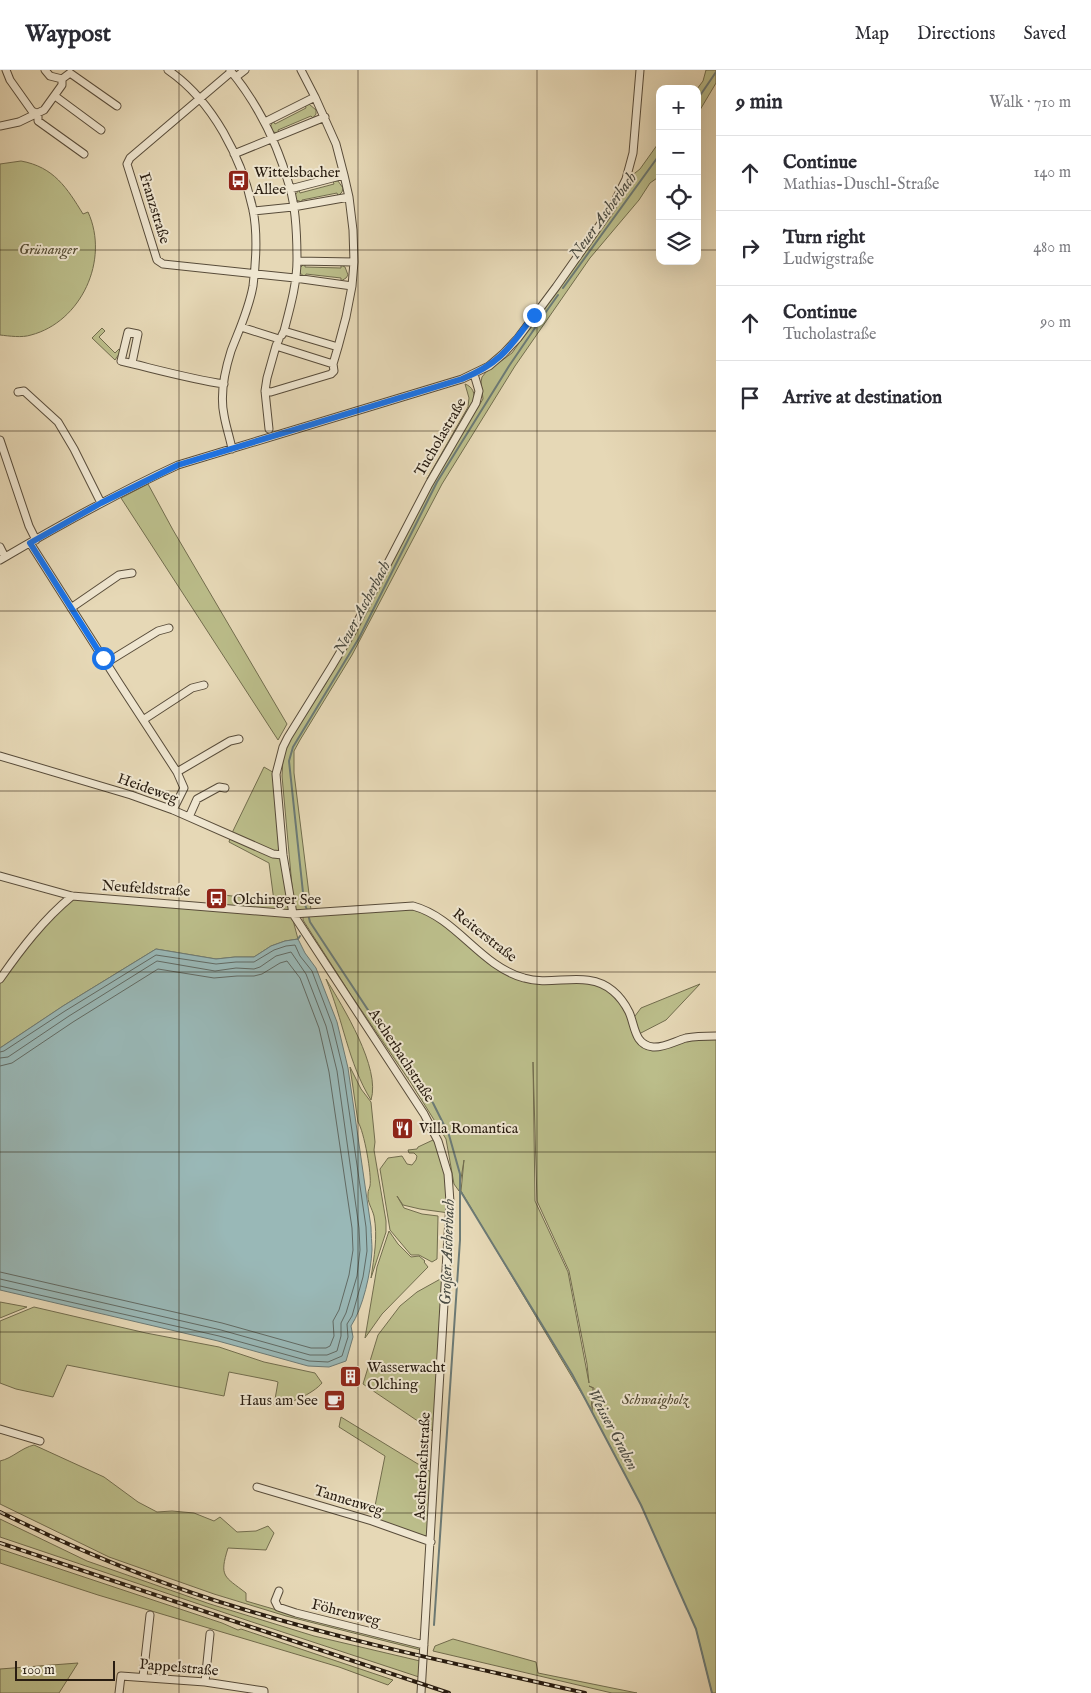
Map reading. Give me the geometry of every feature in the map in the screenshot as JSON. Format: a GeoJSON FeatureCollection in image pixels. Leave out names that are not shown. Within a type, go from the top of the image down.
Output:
{"type":"FeatureCollection","features":[{"type":"Feature","properties":{"kind":"street"},"geometry":{"type":"LineString","coordinates":[[6,70],[10,80],[32,112],[38,114]]}},
{"type":"Feature","properties":{"kind":"street"},"geometry":{"type":"LineString","coordinates":[[45,70],[50,76],[62,79]]}},
{"type":"Feature","properties":{"kind":"street"},"geometry":{"type":"LineString","coordinates":[[168,70],[182,81],[200,100],[223,131],[246,185],[253,211],[256,234],[254,274],[250,301],[231,353],[224,384],[224,414],[232,449]]}},
{"type":"Feature","properties":{"kind":"street"},"geometry":{"type":"LineString","coordinates":[[200,100],[232,73],[245,70]]}},
{"type":"Feature","properties":{"kind":"street"},"geometry":{"type":"LineString","coordinates":[[265,391],[271,392],[331,374],[334,371],[333,364],[352,286],[354,262],[353,230],[344,175],[336,144],[301,70]]}},
{"type":"Feature","properties":{"kind":"street"},"geometry":{"type":"LineString","coordinates":[[0,547],[2,559],[101,503],[178,465],[462,379],[489,366],[518,338],[580,255],[611,209],[626,178],[633,153],[640,70]]}},
{"type":"Feature","properties":{"kind":"street"},"geometry":{"type":"LineString","coordinates":[[0,126],[19,122],[44,110],[62,84],[62,79],[70,73],[117,106]]}},
{"type":"Feature","properties":{"kind":"street"},"geometry":{"type":"LineString","coordinates":[[232,73],[265,122],[290,189],[293,207],[297,261],[284,331],[278,343],[267,378],[265,391],[269,429]]}},
{"type":"Feature","properties":{"kind":"street"},"geometry":{"type":"LineString","coordinates":[[55,96],[101,130]]}},
{"type":"Feature","properties":{"kind":"street"},"geometry":{"type":"LineString","coordinates":[[265,122],[315,97]]}},
{"type":"Feature","properties":{"kind":"street","name":"Franzstraße"},"geometry":{"type":"LineString","coordinates":[[200,100],[130,158],[127,164],[136,195],[157,260],[163,264],[254,274]]}},
{"type":"Feature","properties":{"kind":"street"},"geometry":{"type":"LineString","coordinates":[[38,114],[38,121],[84,154]]}},
{"type":"Feature","properties":{"kind":"street"},"geometry":{"type":"LineString","coordinates":[[234,154],[324,116]]}},
{"type":"Feature","properties":{"kind":"street"},"geometry":{"type":"LineString","coordinates":[[290,189],[344,175]]}},
{"type":"Feature","properties":{"kind":"street"},"geometry":{"type":"LineString","coordinates":[[253,211],[293,207],[349,197]]}},
{"type":"Feature","properties":{"kind":"street"},"geometry":{"type":"LineString","coordinates":[[297,261],[354,262]]}},
{"type":"Feature","properties":{"kind":"street"},"geometry":{"type":"LineString","coordinates":[[254,274],[352,286]]}},
{"type":"Feature","properties":{"kind":"street"},"geometry":{"type":"LineString","coordinates":[[241,327],[333,364]]}},
{"type":"Feature","properties":{"kind":"street"},"geometry":{"type":"LineString","coordinates":[[284,331],[338,347]]}},
{"type":"Feature","properties":{"kind":"street"},"geometry":{"type":"LineString","coordinates":[[132,363],[224,384]]}},
{"type":"Feature","properties":{"kind":"street","name":"Tucholastraße"},"geometry":{"type":"LineString","coordinates":[[283,747],[292,729],[351,634],[429,484],[476,403],[479,392],[474,374]]}},
{"type":"Feature","properties":{"kind":"street"},"geometry":{"type":"LineString","coordinates":[[18,392],[24,391],[58,422],[101,503]]}},
{"type":"Feature","properties":{"kind":"street"},"geometry":{"type":"LineString","coordinates":[[0,440],[1,449],[33,542],[106,664],[177,772],[184,788],[173,810]]}},
{"type":"Feature","properties":{"kind":"street"},"geometry":{"type":"LineString","coordinates":[[71,608],[119,575],[132,573]]}},
{"type":"Feature","properties":{"kind":"street"},"geometry":{"type":"LineString","coordinates":[[106,664],[158,631],[169,628]]}},
{"type":"Feature","properties":{"kind":"street"},"geometry":{"type":"LineString","coordinates":[[143,720],[192,688],[204,685]]}},
{"type":"Feature","properties":{"kind":"street"},"geometry":{"type":"LineString","coordinates":[[177,772],[230,742],[239,739]]}},
{"type":"Feature","properties":{"kind":"street","name":"Ascherbachstraße"},"geometry":{"type":"LineString","coordinates":[[283,747],[276,774],[283,855],[293,914],[424,1114],[438,1141],[448,1174],[450,1202],[421,1693]]}},
{"type":"Feature","properties":{"kind":"street","name":"Heideweg"},"geometry":{"type":"LineString","coordinates":[[0,756],[131,794],[173,810],[273,854],[283,855]]}},
{"type":"Feature","properties":{"kind":"street"},"geometry":{"type":"LineString","coordinates":[[189,817],[197,799],[218,786],[225,788]]}},
{"type":"Feature","properties":{"kind":"street","name":"Neufeldstraße"},"geometry":{"type":"LineString","coordinates":[[0,876],[72,896],[293,914]]}},
{"type":"Feature","properties":{"kind":"street"},"geometry":{"type":"LineString","coordinates":[[0,979],[42,924],[72,896]]}},
{"type":"Feature","properties":{"kind":"street","name":"Reiterstraße"},"geometry":{"type":"LineString","coordinates":[[293,914],[414,906],[439,916],[495,964],[510,973],[525,979],[542,981],[580,979],[597,982],[612,990],[621,999],[630,1013],[634,1031],[638,1039],[644,1044],[652,1047],[662,1046],[685,1038],[716,1036]]}},
{"type":"Feature","properties":{"kind":"street"},"geometry":{"type":"LineString","coordinates":[[0,1429],[40,1441]]}},
{"type":"Feature","properties":{"kind":"street","name":"Tannenweg"},"geometry":{"type":"LineString","coordinates":[[257,1487],[372,1521],[431,1542]]}},
{"type":"Feature","properties":{"kind":"street","name":"Föhrenweg"},"geometry":{"type":"LineString","coordinates":[[279,1591],[275,1601],[278,1607],[424,1645]]}},
{"type":"Feature","properties":{"kind":"street"},"geometry":{"type":"LineString","coordinates":[[143,1677],[150,1615]]}},
{"type":"Feature","properties":{"kind":"street"},"geometry":{"type":"LineString","coordinates":[[205,1682],[210,1634]]}},
{"type":"Feature","properties":{"kind":"street","name":"Pappelstraße"},"geometry":{"type":"LineString","coordinates":[[119,1693],[121,1676],[205,1682],[264,1692]]}},
{"type":"Feature","properties":{"kind":"green space"},"geometry":{"type":"Polygon","coordinates":[[[706,70],[716,70],[716,83],[701,108],[700,85],[706,70]]]}},
{"type":"Feature","properties":{"kind":"green space"},"geometry":{"type":"Polygon","coordinates":[[[305,104],[309,104],[316,110],[313,118],[311,116],[278,130],[279,133],[273,132],[270,127],[273,121],[275,124],[306,108],[305,104]]]}},
{"type":"Feature","properties":{"kind":"green space"},"geometry":{"type":"Polygon","coordinates":[[[656,147],[656,179],[650,183],[639,200],[590,258],[515,366],[442,484],[352,655],[294,751],[294,773],[311,910],[297,910],[294,908],[282,776],[286,746],[326,683],[443,464],[483,399],[482,377],[512,353],[615,207],[630,177],[640,169],[656,147]]]}},
{"type":"Feature","properties":{"kind":"green space","name":"Grünanger"},"geometry":{"type":"Polygon","coordinates":[[[21,161],[42,168],[51,174],[65,187],[83,214],[88,212],[94,231],[95,250],[93,269],[77,303],[64,317],[49,328],[20,337],[0,335],[0,164],[21,161]]]}},
{"type":"Feature","properties":{"kind":"green space"},"geometry":{"type":"Polygon","coordinates":[[[333,181],[338,181],[343,188],[338,196],[337,193],[302,200],[302,202],[296,200],[295,195],[299,190],[300,193],[334,184],[333,181]]]}},
{"type":"Feature","properties":{"kind":"green space"},"geometry":{"type":"Polygon","coordinates":[[[305,263],[305,267],[341,268],[341,265],[345,267],[348,275],[341,281],[341,278],[306,274],[305,277],[300,273],[300,268],[305,263]]]}},
{"type":"Feature","properties":{"kind":"green space"},"geometry":{"type":"Polygon","coordinates":[[[102,328],[105,331],[99,337],[115,353],[119,349],[121,351],[115,360],[92,338],[102,328]]]}},
{"type":"Feature","properties":{"kind":"green space"},"geometry":{"type":"Polygon","coordinates":[[[465,384],[473,391],[474,402],[427,479],[468,407],[469,398],[465,384]]]}},
{"type":"Feature","properties":{"kind":"green space"},"geometry":{"type":"Polygon","coordinates":[[[148,484],[287,724],[278,740],[121,498],[148,484]]]}},
{"type":"Feature","properties":{"kind":"green space"},"geometry":{"type":"Polygon","coordinates":[[[264,767],[276,774],[294,924],[298,939],[271,946],[254,957],[216,959],[156,949],[63,1006],[0,1048],[0,979],[18,954],[72,896],[210,906],[215,894],[274,901],[269,863],[229,842],[264,767]]]}},
{"type":"Feature","properties":{"kind":"green space","name":"Schwaigholz"},"geometry":{"type":"Polygon","coordinates":[[[413,906],[424,909],[495,964],[525,979],[579,980],[610,989],[632,1020],[641,1008],[700,984],[666,1020],[637,1035],[652,1047],[685,1038],[716,1036],[716,1693],[712,1693],[696,1629],[641,1505],[592,1412],[594,1388],[589,1386],[593,1388],[591,1409],[461,1191],[464,1160],[459,1191],[454,1184],[446,1139],[411,1083],[351,995],[303,920],[303,916],[413,906]],[[533,1062],[535,1201],[568,1272],[589,1383],[569,1271],[537,1201],[533,1062]]]}},
{"type":"Feature","properties":{"kind":"green space"},"geometry":{"type":"Polygon","coordinates":[[[326,979],[342,1005],[366,1055],[373,1087],[371,1100],[351,1056],[326,979]]]}},
{"type":"Feature","properties":{"kind":"green space"},"geometry":{"type":"Polygon","coordinates":[[[350,1067],[361,1089],[371,1102],[374,1150],[386,1221],[386,1232],[371,1278],[376,1232],[374,1216],[368,1197],[370,1186],[369,1163],[363,1134],[358,1122],[350,1067]]]}},
{"type":"Feature","properties":{"kind":"green space"},"geometry":{"type":"Polygon","coordinates":[[[433,1140],[438,1141],[448,1174],[449,1213],[403,1205],[397,1196],[404,1208],[422,1214],[438,1216],[437,1259],[432,1262],[419,1255],[411,1255],[390,1230],[380,1169],[388,1158],[402,1156],[407,1164],[412,1165],[417,1156],[414,1153],[409,1153],[408,1150],[417,1149],[433,1140]]]}},
{"type":"Feature","properties":{"kind":"green space"},"geometry":{"type":"Polygon","coordinates":[[[389,1231],[398,1244],[411,1257],[419,1256],[428,1267],[382,1314],[365,1338],[377,1267],[389,1231]]]}},
{"type":"Feature","properties":{"kind":"green space"},"geometry":{"type":"Polygon","coordinates":[[[444,1277],[434,1432],[363,1384],[378,1335],[400,1306],[417,1292],[444,1277]]]}},
{"type":"Feature","properties":{"kind":"green space"},"geometry":{"type":"Polygon","coordinates":[[[0,1302],[27,1307],[0,1318],[0,1302]]]}},
{"type":"Feature","properties":{"kind":"green space"},"geometry":{"type":"Polygon","coordinates":[[[34,1307],[146,1333],[219,1347],[264,1362],[315,1373],[322,1383],[313,1391],[300,1398],[274,1405],[278,1382],[229,1372],[224,1396],[67,1365],[53,1397],[16,1389],[0,1383],[0,1321],[34,1307]]]}},
{"type":"Feature","properties":{"kind":"green space"},"geometry":{"type":"Polygon","coordinates":[[[341,1417],[431,1472],[428,1540],[372,1521],[385,1456],[339,1427],[341,1417]]]}},
{"type":"Feature","properties":{"kind":"green space"},"geometry":{"type":"Polygon","coordinates":[[[34,1445],[104,1477],[138,1502],[157,1512],[194,1513],[214,1521],[220,1517],[237,1532],[256,1531],[268,1526],[274,1533],[266,1550],[228,1548],[225,1558],[225,1575],[246,1593],[246,1601],[418,1645],[421,1650],[286,1616],[214,1594],[109,1557],[0,1504],[0,1461],[34,1445]]]}},
{"type":"Feature","properties":{"kind":"green space"},"geometry":{"type":"Polygon","coordinates":[[[0,1519],[87,1561],[210,1604],[314,1636],[420,1661],[419,1677],[0,1537],[0,1519]]]}},
{"type":"Feature","properties":{"kind":"green space"},"geometry":{"type":"Polygon","coordinates":[[[0,1549],[238,1630],[241,1629],[393,1680],[388,1685],[339,1667],[98,1595],[0,1563],[0,1549]]]}},
{"type":"Feature","properties":{"kind":"green space"},"geometry":{"type":"Polygon","coordinates":[[[453,1639],[536,1662],[538,1673],[637,1693],[612,1693],[433,1651],[435,1646],[453,1639]]]}},
{"type":"Feature","properties":{"kind":"green space"},"geometry":{"type":"Polygon","coordinates":[[[78,1663],[59,1693],[0,1693],[0,1669],[78,1663]]]}},
{"type":"Feature","properties":{"kind":"water","name":"Olchinger See"},"geometry":{"type":"Polygon","coordinates":[[[298,939],[316,968],[337,1022],[348,1068],[371,1227],[372,1250],[370,1269],[363,1300],[351,1326],[353,1337],[346,1361],[329,1367],[308,1366],[218,1341],[0,1290],[0,1048],[63,1006],[156,949],[216,959],[254,957],[271,946],[298,939]]]}},
{"type":"Feature","properties":{"kind":"waterway","name":"Neuer Ascherbach"},"geometry":{"type":"LineString","coordinates":[[701,94],[716,72]]}},
{"type":"Feature","properties":{"kind":"waterway","name":"Neuer Ascherbach"},"geometry":{"type":"LineString","coordinates":[[563,288],[656,160]]}},
{"type":"Feature","properties":{"kind":"waterway","name":"Neuer Ascherbach"},"geometry":{"type":"LineString","coordinates":[[543,316],[558,295]]}},
{"type":"Feature","properties":{"kind":"waterway","name":"Neuer Ascherbach"},"geometry":{"type":"LineString","coordinates":[[307,910],[304,902],[289,761],[293,747],[359,638],[437,482],[509,366],[537,325]]}},
{"type":"Feature","properties":{"kind":"waterway","name":"Großer Ascherbach"},"geometry":{"type":"LineString","coordinates":[[308,914],[310,922],[403,1063],[433,1103],[449,1135],[460,1174],[460,1240],[434,1625]]}},
{"type":"Feature","properties":{"kind":"waterway","name":"Weisser Graben"},"geometry":{"type":"LineString","coordinates":[[461,1192],[572,1374],[641,1505],[696,1629],[712,1693]]}},
{"type":"Feature","properties":{"kind":"railway"},"geometry":{"type":"LineString","coordinates":[[0,1512],[121,1566],[214,1600],[372,1644],[585,1693]]}},
{"type":"Feature","properties":{"kind":"railway"},"geometry":{"type":"LineString","coordinates":[[0,1543],[449,1693]]}},
{"type":"Feature","properties":{"kind":"place","name":"Wittelsbacher Allee"},"geometry":{"type":"Point","coordinates":[238,181]}},
{"type":"Feature","properties":{"kind":"place","name":"Olchinger See"},"geometry":{"type":"Point","coordinates":[217,899]}},
{"type":"Feature","properties":{"kind":"place","name":"Villa Romantica"},"geometry":{"type":"Point","coordinates":[403,1128]}},
{"type":"Feature","properties":{"kind":"place","name":"Wasserwacht Olching"},"geometry":{"type":"Point","coordinates":[351,1376]}},
{"type":"Feature","properties":{"kind":"place","name":"Haus am See"},"geometry":{"type":"Point","coordinates":[334,1400]}},
{"type":"Feature","properties":{"kind":"route"},"geometry":{"type":"LineString","coordinates":[[103,658],[30,543],[101,503],[178,465],[474,374],[489,366],[503,354],[518,338],[534,315]]}}]}
